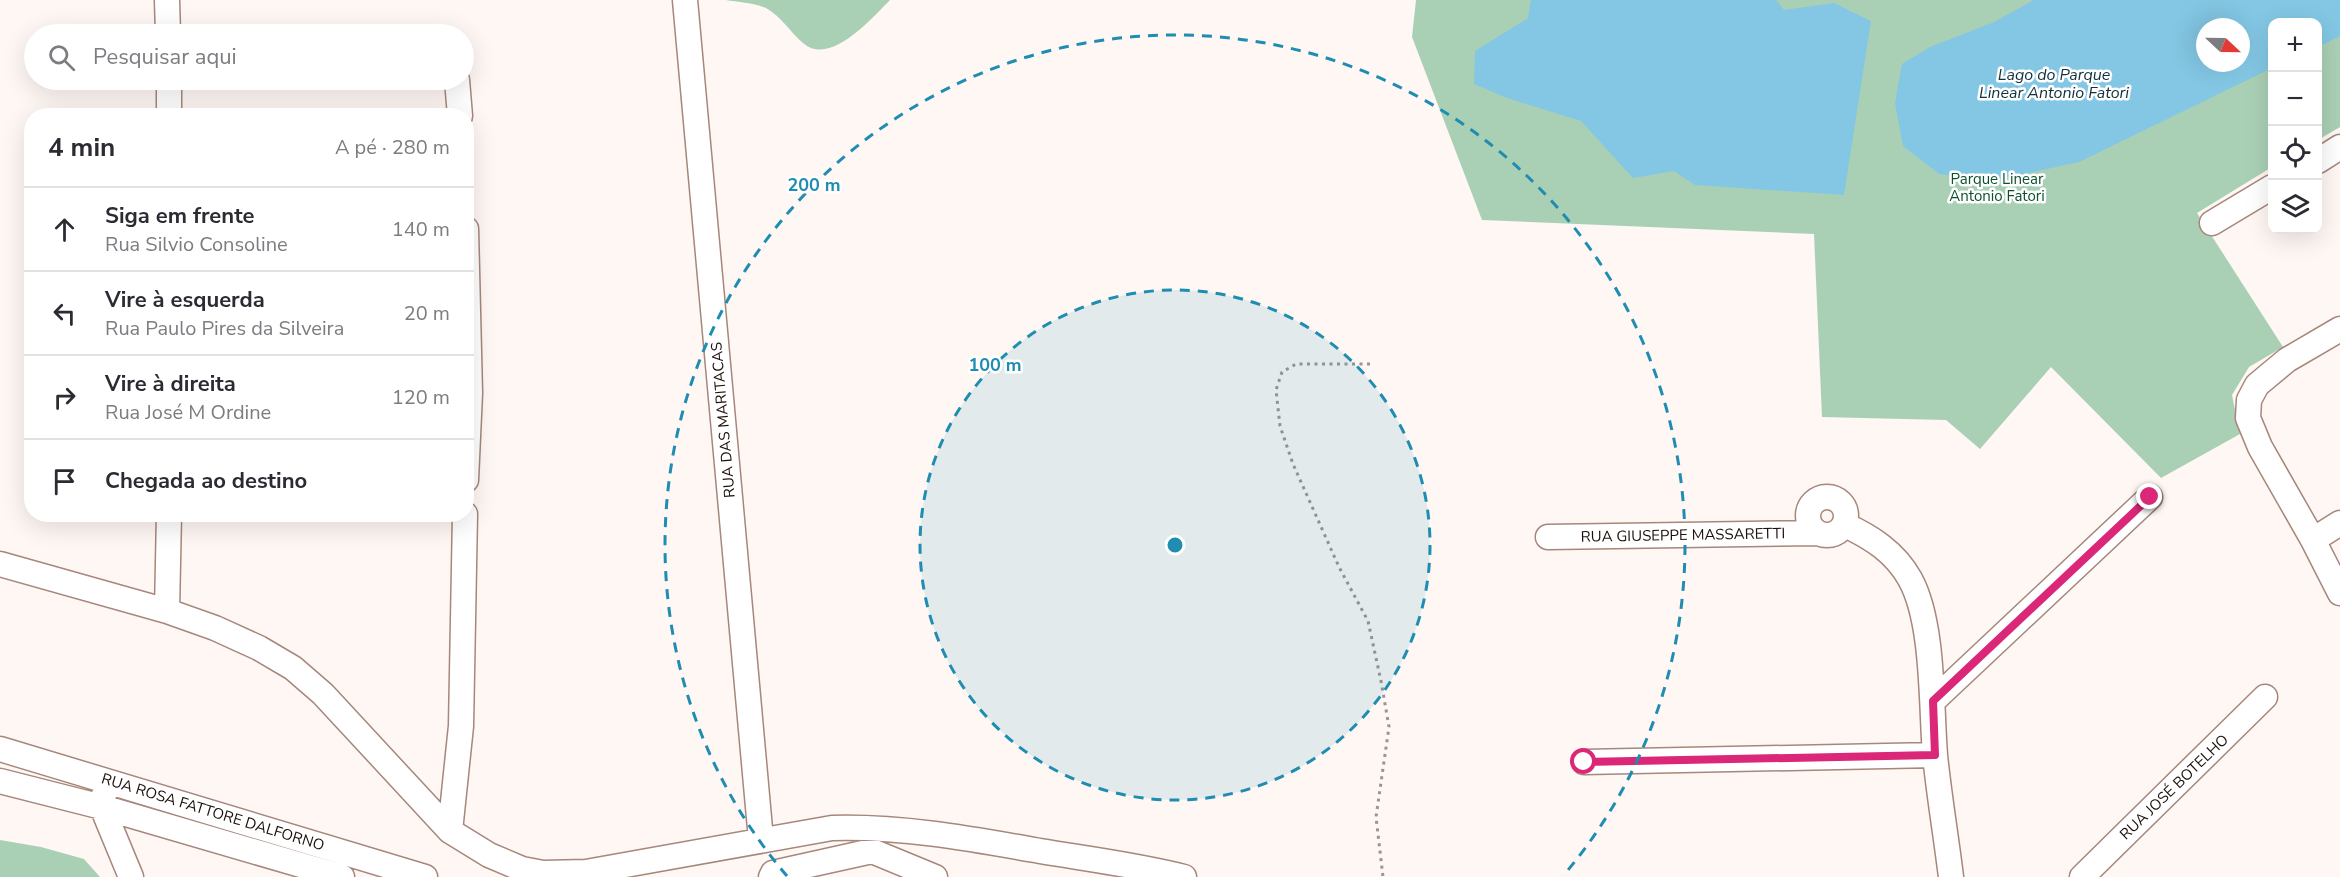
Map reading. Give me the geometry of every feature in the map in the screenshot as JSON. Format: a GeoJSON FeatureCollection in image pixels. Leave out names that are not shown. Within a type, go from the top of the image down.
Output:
{"type":"FeatureCollection","features":[{"type":"Feature","properties":{"kind":"street"},"geometry":{"type":"LineString","coordinates":[[167,0],[168,24]]}},
{"type":"Feature","properties":{"kind":"street","name":"RUA DAS MARITACAS"},"geometry":{"type":"LineString","coordinates":[[685,0],[761,840]]}},
{"type":"Feature","properties":{"kind":"street"},"geometry":{"type":"LineString","coordinates":[[169,90],[169,108]]}},
{"type":"Feature","properties":{"kind":"street"},"geometry":{"type":"LineString","coordinates":[[459,90],[460,108]]}},
{"type":"Feature","properties":{"kind":"street"},"geometry":{"type":"LineString","coordinates":[[2322,158],[2340,147]]}},
{"type":"Feature","properties":{"kind":"street"},"geometry":{"type":"LineString","coordinates":[[2212,224],[2268,189]]}},
{"type":"Feature","properties":{"kind":"street"},"geometry":{"type":"LineString","coordinates":[[2340,329],[2287,360],[2257,385],[2249,400],[2248,418],[2260,447],[2340,593]]}},
{"type":"Feature","properties":{"kind":"street"},"geometry":{"type":"LineString","coordinates":[[1821,497],[1840,501],[1846,513],[1845,525],[1841,530],[1830,535],[1818,533],[1810,524],[1808,512],[1815,500],[1821,497]]}},
{"type":"Feature","properties":{"kind":"street"},"geometry":{"type":"LineString","coordinates":[[1933,701],[2150,497]]}},
{"type":"Feature","properties":{"kind":"street"},"geometry":{"type":"LineString","coordinates":[[168,611],[169,522]]}},
{"type":"Feature","properties":{"kind":"street"},"geometry":{"type":"LineString","coordinates":[[450,831],[461,726],[465,522]]}},
{"type":"Feature","properties":{"kind":"street"},"geometry":{"type":"LineString","coordinates":[[2313,540],[2340,523]]}},
{"type":"Feature","properties":{"kind":"street"},"geometry":{"type":"LineString","coordinates":[[1845,525],[1872,538],[1894,558],[1910,580],[1923,615],[1933,701],[1935,755],[1951,877]]}},
{"type":"Feature","properties":{"kind":"street","name":"RUA GIUSEPPE MASSARETTI"},"geometry":{"type":"LineString","coordinates":[[1548,537],[1818,533]]}},
{"type":"Feature","properties":{"kind":"street"},"geometry":{"type":"LineString","coordinates":[[0,564],[168,611],[232,636],[293,668],[323,694],[450,831],[489,855],[522,868],[543,873],[586,872],[832,828],[868,827],[987,842],[1154,869],[1184,877]]}},
{"type":"Feature","properties":{"kind":"street","name":"RUA JOSÉ BOTELHO"},"geometry":{"type":"LineString","coordinates":[[2082,877],[2265,697]]}},
{"type":"Feature","properties":{"kind":"street","name":"RUA ROSA FATTORE DALFORNO"},"geometry":{"type":"LineString","coordinates":[[0,749],[425,877]]}},
{"type":"Feature","properties":{"kind":"street"},"geometry":{"type":"LineString","coordinates":[[1584,762],[1935,755]]}},
{"type":"Feature","properties":{"kind":"street","name":"RUA ROSA FATTORE DALFORNO"},"geometry":{"type":"LineString","coordinates":[[0,781],[102,807],[342,877]]}},
{"type":"Feature","properties":{"kind":"street"},"geometry":{"type":"LineString","coordinates":[[107,781],[102,807],[131,877]]}},
{"type":"Feature","properties":{"kind":"street"},"geometry":{"type":"LineString","coordinates":[[772,875],[872,851],[935,877]]}},
{"type":"Feature","properties":{"kind":"path"},"geometry":{"type":"LineString","coordinates":[[1370,364],[1296,364],[1282,372],[1276,390],[1280,426],[1293,464],[1339,567],[1368,621],[1389,727],[1376,817],[1383,877]]}},
{"type":"Feature","properties":{"kind":"green space"},"geometry":{"type":"Polygon","coordinates":[[[726,0],[890,0],[862,28],[838,45],[825,49],[814,49],[803,43],[766,8],[726,0]]]}},
{"type":"Feature","properties":{"kind":"green space","name":"Parque Linear Antonio Fatori"},"geometry":{"type":"Polygon","coordinates":[[[1416,0],[2340,0],[2340,127],[2322,138],[2322,18],[2268,18],[2268,169],[2197,213],[2283,347],[2249,367],[2232,395],[2240,434],[2161,478],[2051,367],[1980,449],[1946,420],[1822,417],[1814,234],[1482,220],[1412,37],[1416,0]]]}},
{"type":"Feature","properties":{"kind":"green space"},"geometry":{"type":"Polygon","coordinates":[[[0,840],[41,847],[84,859],[100,877],[0,877],[0,840]]]}},
{"type":"Feature","properties":{"kind":"water"},"geometry":{"type":"Polygon","coordinates":[[[1531,0],[1776,0],[1784,10],[1834,3],[1871,21],[1844,195],[1695,185],[1674,171],[1633,178],[1581,121],[1507,98],[1474,84],[1475,51],[1528,18],[1531,0]]]}},
{"type":"Feature","properties":{"kind":"water","name":"Lago do Parque Linear Antonio Fatori"},"geometry":{"type":"Polygon","coordinates":[[[2034,0],[2340,0],[2340,36],[2322,45],[2322,18],[2268,18],[2268,70],[2079,162],[1991,181],[1939,174],[1903,146],[1895,103],[1902,64],[1930,47],[1994,22],[2034,0]]]}},
{"type":"Feature","properties":{"kind":"route"},"geometry":{"type":"LineString","coordinates":[[1584,762],[1935,755],[1933,701],[2150,497]]}}]}
